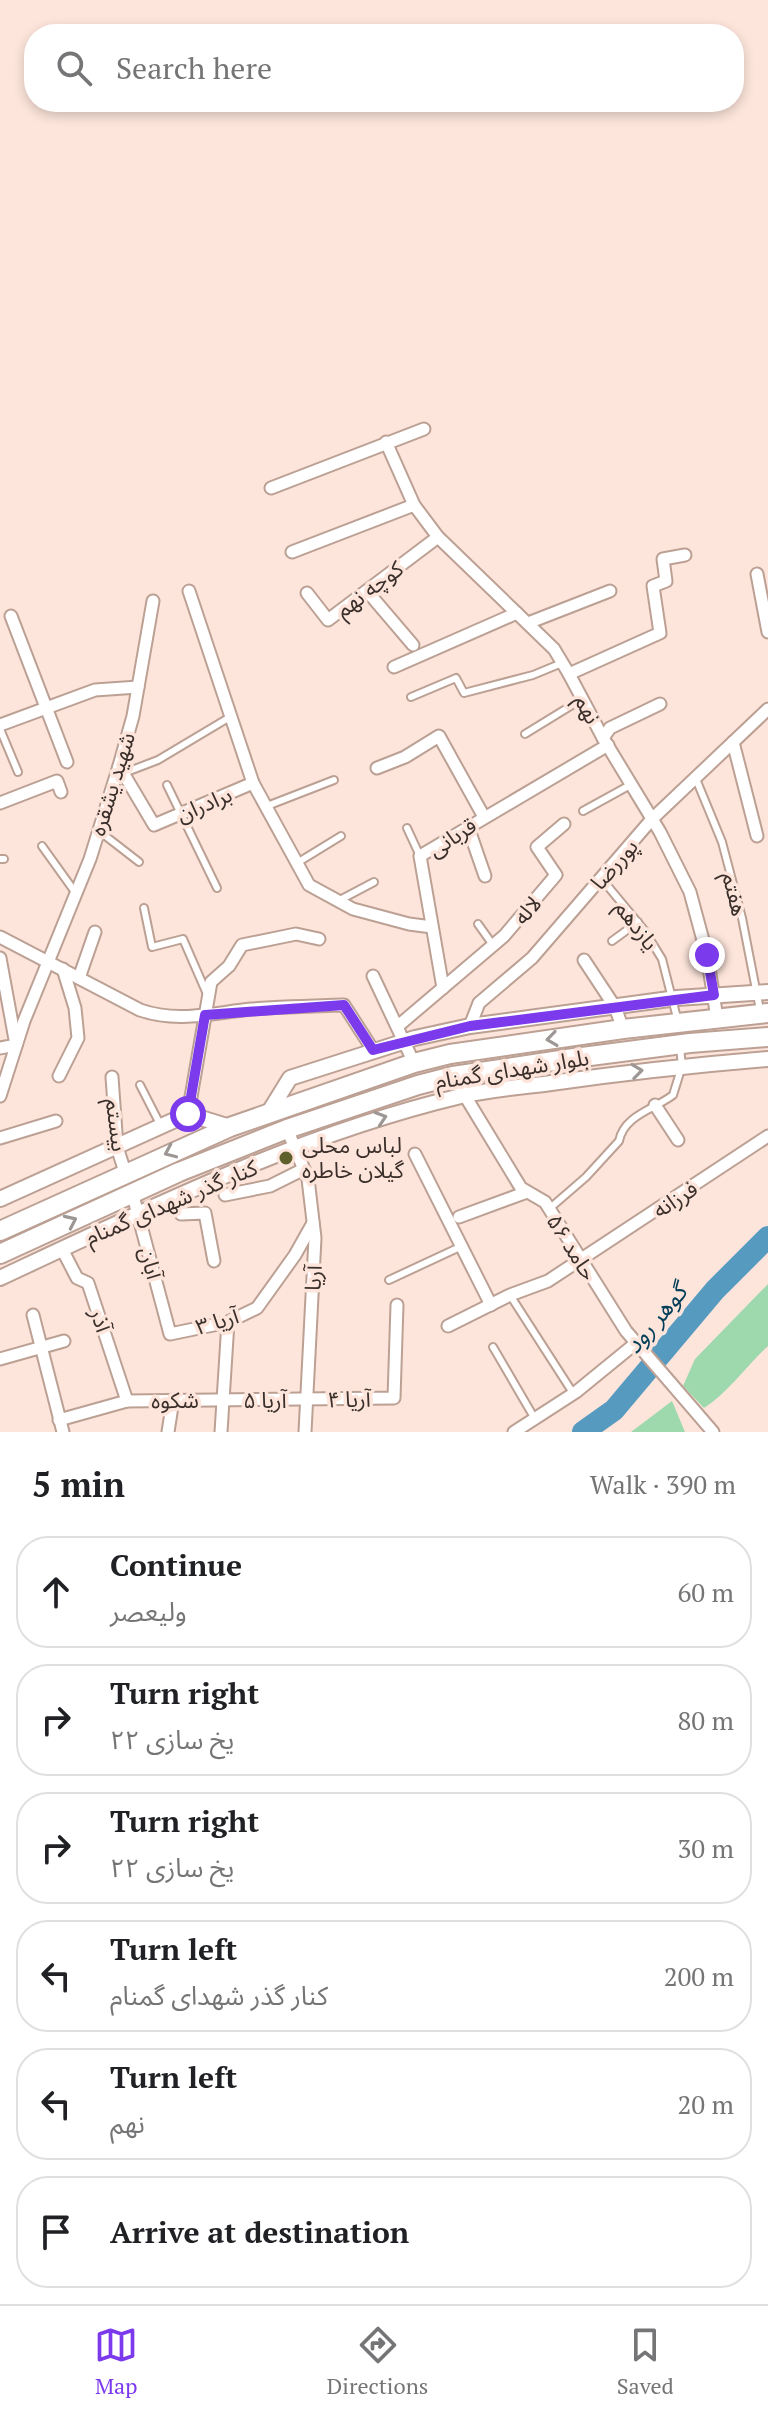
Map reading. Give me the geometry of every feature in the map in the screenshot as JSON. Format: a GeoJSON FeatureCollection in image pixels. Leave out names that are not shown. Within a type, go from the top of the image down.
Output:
{"type":"FeatureCollection","features":[{"type":"Feature","properties":{"kind":"highway","name":"بلوار شهدای گمنام"},"geometry":{"type":"LineString","coordinates":[[0,1231],[230,1127],[414,1063],[461,1052],[623,1029],[764,1014]]}},
{"type":"Feature","properties":{"kind":"highway","name":"بلوار شهدای گمنام"},"geometry":{"type":"LineString","coordinates":[[0,1254],[132,1192],[287,1129],[453,1076],[679,1045],[768,1037]]}},
{"type":"Feature","properties":{"kind":"street"},"geometry":{"type":"LineString","coordinates":[[271,488],[424,429]]}},
{"type":"Feature","properties":{"kind":"street","name":"نهم"},"geometry":{"type":"LineString","coordinates":[[386,442],[414,505],[438,537],[554,649],[566,669],[690,892],[707,955],[717,1018]]}},
{"type":"Feature","properties":{"kind":"street"},"geometry":{"type":"LineString","coordinates":[[292,552],[414,505]]}},
{"type":"Feature","properties":{"kind":"street","name":"کوچه نهم"},"geometry":{"type":"LineString","coordinates":[[307,593],[328,620],[438,537]]}},
{"type":"Feature","properties":{"kind":"street"},"geometry":{"type":"LineString","coordinates":[[566,669],[660,633],[653,586],[666,581],[663,559],[685,555]]}},
{"type":"Feature","properties":{"kind":"street"},"geometry":{"type":"LineString","coordinates":[[757,574],[764,591],[768,632]]}},
{"type":"Feature","properties":{"kind":"street"},"geometry":{"type":"LineString","coordinates":[[189,591],[253,783]]}},
{"type":"Feature","properties":{"kind":"street"},"geometry":{"type":"LineString","coordinates":[[367,591],[413,645]]}},
{"type":"Feature","properties":{"kind":"street"},"geometry":{"type":"LineString","coordinates":[[528,623],[610,591]]}},
{"type":"Feature","properties":{"kind":"street","name":"شهید یشقره"},"geometry":{"type":"LineString","coordinates":[[0,1096],[16,1045],[122,770],[153,601]]}},
{"type":"Feature","properties":{"kind":"street"},"geometry":{"type":"LineString","coordinates":[[394,667],[517,613]]}},
{"type":"Feature","properties":{"kind":"street"},"geometry":{"type":"LineString","coordinates":[[11,616],[67,762]]}},
{"type":"Feature","properties":{"kind":"street"},"geometry":{"type":"LineString","coordinates":[[0,727],[95,690],[138,687]]}},
{"type":"Feature","properties":{"kind":"street","name":"قربانی"},"geometry":{"type":"LineString","coordinates":[[443,988],[420,856],[606,741],[610,728],[660,704]]}},
{"type":"Feature","properties":{"kind":"street","name":"پوررضا"},"geometry":{"type":"LineString","coordinates":[[470,1026],[479,1003],[532,958],[652,819],[768,709]]}},
{"type":"Feature","properties":{"kind":"street"},"geometry":{"type":"LineString","coordinates":[[377,768],[405,757],[439,736],[484,817]]}},
{"type":"Feature","properties":{"kind":"street"},"geometry":{"type":"LineString","coordinates":[[733,742],[757,836]]}},
{"type":"Feature","properties":{"kind":"street","name":"برادران"},"geometry":{"type":"LineString","coordinates":[[122,770],[154,825],[253,783],[309,885],[338,901]]}},
{"type":"Feature","properties":{"kind":"street"},"geometry":{"type":"LineString","coordinates":[[0,803],[57,781],[61,792]]}},
{"type":"Feature","properties":{"kind":"street","name":"لاله"},"geometry":{"type":"LineString","coordinates":[[443,988],[522,916],[556,875],[537,847],[564,824]]}},
{"type":"Feature","properties":{"kind":"street"},"geometry":{"type":"LineString","coordinates":[[468,827],[485,876]]}},
{"type":"Feature","properties":{"kind":"street"},"geometry":{"type":"LineString","coordinates":[[338,901],[353,909],[432,927]]}},
{"type":"Feature","properties":{"kind":"street"},"geometry":{"type":"LineString","coordinates":[[79,978],[95,932]]}},
{"type":"Feature","properties":{"kind":"street"},"geometry":{"type":"LineString","coordinates":[[188,1114],[211,982],[229,966],[242,945],[296,934],[319,939]]}},
{"type":"Feature","properties":{"kind":"street"},"geometry":{"type":"LineString","coordinates":[[0,937],[157,1016],[183,1017],[344,1005],[373,1050]]}},
{"type":"Feature","properties":{"kind":"street"},"geometry":{"type":"LineString","coordinates":[[0,958],[16,1045],[0,1048]]}},
{"type":"Feature","properties":{"kind":"street"},"geometry":{"type":"LineString","coordinates":[[584,960],[615,1007],[623,1029]]}},
{"type":"Feature","properties":{"kind":"street"},"geometry":{"type":"LineString","coordinates":[[59,1076],[78,1038],[75,1008],[63,969]]}},
{"type":"Feature","properties":{"kind":"street"},"geometry":{"type":"LineString","coordinates":[[373,976],[414,1063]]}},
{"type":"Feature","properties":{"kind":"street"},"geometry":{"type":"LineString","coordinates":[[398,1026],[443,988]]}},
{"type":"Feature","properties":{"kind":"street"},"geometry":{"type":"LineString","coordinates":[[269,1112],[290,1078],[405,1040],[470,1026],[673,999],[762,993]]}},
{"type":"Feature","properties":{"kind":"street"},"geometry":{"type":"LineString","coordinates":[[567,1059],[571,1080]]}},
{"type":"Feature","properties":{"kind":"street","name":"کنار گذر شهدای گمنام"},"geometry":{"type":"LineString","coordinates":[[0,1278],[176,1197],[383,1117],[464,1095],[682,1066],[768,1059]]}},
{"type":"Feature","properties":{"kind":"street","name":"حامد ۵۶"},"geometry":{"type":"LineString","coordinates":[[453,1076],[521,1188],[545,1202],[636,1343],[713,1432]]}},
{"type":"Feature","properties":{"kind":"street","name":"بیستم"},"geometry":{"type":"LineString","coordinates":[[112,1077],[117,1147],[125,1172]]}},
{"type":"Feature","properties":{"kind":"street"},"geometry":{"type":"LineString","coordinates":[[655,1105],[678,1140]]}},
{"type":"Feature","properties":{"kind":"street"},"geometry":{"type":"LineString","coordinates":[[0,1199],[188,1114],[230,1127]]}},
{"type":"Feature","properties":{"kind":"street"},"geometry":{"type":"LineString","coordinates":[[0,1138],[56,1121]]}},
{"type":"Feature","properties":{"kind":"street","name":"آریا"},"geometry":{"type":"LineString","coordinates":[[287,1129],[304,1169],[315,1238],[305,1432]]}},
{"type":"Feature","properties":{"kind":"street","name":"فرزانه"},"geometry":{"type":"LineString","coordinates":[[448,1326],[510,1295],[548,1281],[768,1136]]}},
{"type":"Feature","properties":{"kind":"street"},"geometry":{"type":"LineString","coordinates":[[415,1154],[491,1305]]}},
{"type":"Feature","properties":{"kind":"street"},"geometry":{"type":"LineString","coordinates":[[225,1195],[270,1186],[304,1169]]}},
{"type":"Feature","properties":{"kind":"street","name":"آبان"},"geometry":{"type":"LineString","coordinates":[[132,1192],[170,1334]]}},
{"type":"Feature","properties":{"kind":"street"},"geometry":{"type":"LineString","coordinates":[[459,1217],[527,1192]]}},
{"type":"Feature","properties":{"kind":"street"},"geometry":{"type":"LineString","coordinates":[[176,1197],[181,1214],[205,1213],[214,1261]]}},
{"type":"Feature","properties":{"kind":"street","name":"آریا ۳"},"geometry":{"type":"LineString","coordinates":[[170,1334],[228,1322],[257,1308],[295,1255],[313,1223]]}},
{"type":"Feature","properties":{"kind":"street","name":"آذر"},"geometry":{"type":"LineString","coordinates":[[62,1249],[77,1278],[88,1283],[127,1401]]}},
{"type":"Feature","properties":{"kind":"street","name":"آریا ۴"},"geometry":{"type":"LineString","coordinates":[[307,1400],[394,1398],[397,1305]]}},
{"type":"Feature","properties":{"kind":"street"},"geometry":{"type":"LineString","coordinates":[[33,1315],[59,1428]]}},
{"type":"Feature","properties":{"kind":"street"},"geometry":{"type":"LineString","coordinates":[[221,1432],[228,1322]]}},
{"type":"Feature","properties":{"kind":"street"},"geometry":{"type":"LineString","coordinates":[[0,1359],[64,1341]]}},
{"type":"Feature","properties":{"kind":"street"},"geometry":{"type":"LineString","coordinates":[[514,1432],[573,1394],[636,1343]]}},
{"type":"Feature","properties":{"kind":"street"},"geometry":{"type":"LineString","coordinates":[[168,1432],[173,1400]]}},
{"type":"Feature","properties":{"kind":"street","name":"آریا ۵"},"geometry":{"type":"LineString","coordinates":[[223,1400],[307,1400]]}},
{"type":"Feature","properties":{"kind":"street","name":"شکوه"},"geometry":{"type":"LineString","coordinates":[[59,1428],[127,1401],[223,1400]]}},
{"type":"Feature","properties":{"kind":"lane"},"geometry":{"type":"LineString","coordinates":[[411,697],[456,678],[464,693],[566,669]]}},
{"type":"Feature","properties":{"kind":"lane"},"geometry":{"type":"LineString","coordinates":[[525,734],[582,699]]}},
{"type":"Feature","properties":{"kind":"lane"},"geometry":{"type":"LineString","coordinates":[[122,770],[158,760],[230,717]]}},
{"type":"Feature","properties":{"kind":"lane"},"geometry":{"type":"LineString","coordinates":[[0,727],[18,772]]}},
{"type":"Feature","properties":{"kind":"lane","name":"هفتم"},"geometry":{"type":"LineString","coordinates":[[695,778],[722,842],[762,993],[764,1014]]}},
{"type":"Feature","properties":{"kind":"lane"},"geometry":{"type":"LineString","coordinates":[[265,807],[334,780]]}},
{"type":"Feature","properties":{"kind":"lane"},"geometry":{"type":"LineString","coordinates":[[583,811],[632,784]]}},
{"type":"Feature","properties":{"kind":"lane"},"geometry":{"type":"LineString","coordinates":[[167,785],[217,888]]}},
{"type":"Feature","properties":{"kind":"lane"},"geometry":{"type":"LineString","coordinates":[[407,828],[420,856]]}},
{"type":"Feature","properties":{"kind":"lane"},"geometry":{"type":"LineString","coordinates":[[99,831],[139,862]]}},
{"type":"Feature","properties":{"kind":"lane"},"geometry":{"type":"LineString","coordinates":[[297,863],[341,836]]}},
{"type":"Feature","properties":{"kind":"lane"},"geometry":{"type":"LineString","coordinates":[[42,846],[76,893]]}},
{"type":"Feature","properties":{"kind":"lane","name":"یازدهم"},"geometry":{"type":"LineString","coordinates":[[601,878],[638,922],[662,959],[678,1022]]}},
{"type":"Feature","properties":{"kind":"lane"},"geometry":{"type":"LineString","coordinates":[[338,901],[374,882]]}},
{"type":"Feature","properties":{"kind":"lane"},"geometry":{"type":"LineString","coordinates":[[144,908],[152,947],[183,939],[208,998]]}},
{"type":"Feature","properties":{"kind":"lane"},"geometry":{"type":"LineString","coordinates":[[612,941],[638,922]]}},
{"type":"Feature","properties":{"kind":"lane"},"geometry":{"type":"LineString","coordinates":[[478,924],[493,945]]}},
{"type":"Feature","properties":{"kind":"lane"},"geometry":{"type":"LineString","coordinates":[[549,1209],[603,1159],[633,1120],[673,1095],[682,1066],[679,1045]]}},
{"type":"Feature","properties":{"kind":"lane"},"geometry":{"type":"LineString","coordinates":[[140,1085],[161,1126]]}},
{"type":"Feature","properties":{"kind":"lane"},"geometry":{"type":"LineString","coordinates":[[389,1280],[462,1246]]}},
{"type":"Feature","properties":{"kind":"lane"},"geometry":{"type":"LineString","coordinates":[[510,1295],[573,1394]]}},
{"type":"Feature","properties":{"kind":"lane"},"geometry":{"type":"LineString","coordinates":[[493,1347],[535,1419]]}},
{"type":"Feature","properties":{"kind":"green space"},"geometry":{"type":"Polygon","coordinates":[[[768,1284],[768,1346],[704,1408],[683,1386],[695,1359],[768,1284]]]}},
{"type":"Feature","properties":{"kind":"green space"},"geometry":{"type":"Polygon","coordinates":[[[672,1401],[685,1432],[631,1432],[672,1401]]]}},
{"type":"Feature","properties":{"kind":"waterway","name":"گوهر رود"},"geometry":{"type":"LineString","coordinates":[[583,1432],[614,1410],[715,1290],[768,1237]]}},
{"type":"Feature","properties":{"kind":"place","name":"لباس محلی گیلان خاطره"},"geometry":{"type":"Point","coordinates":[286,1158]}},
{"type":"Feature","properties":{"kind":"route"},"geometry":{"type":"LineString","coordinates":[[188,1114],[205,1015],[251,1009],[344,1005],[373,1050],[470,1026],[714,995],[707,955]]}}]}
